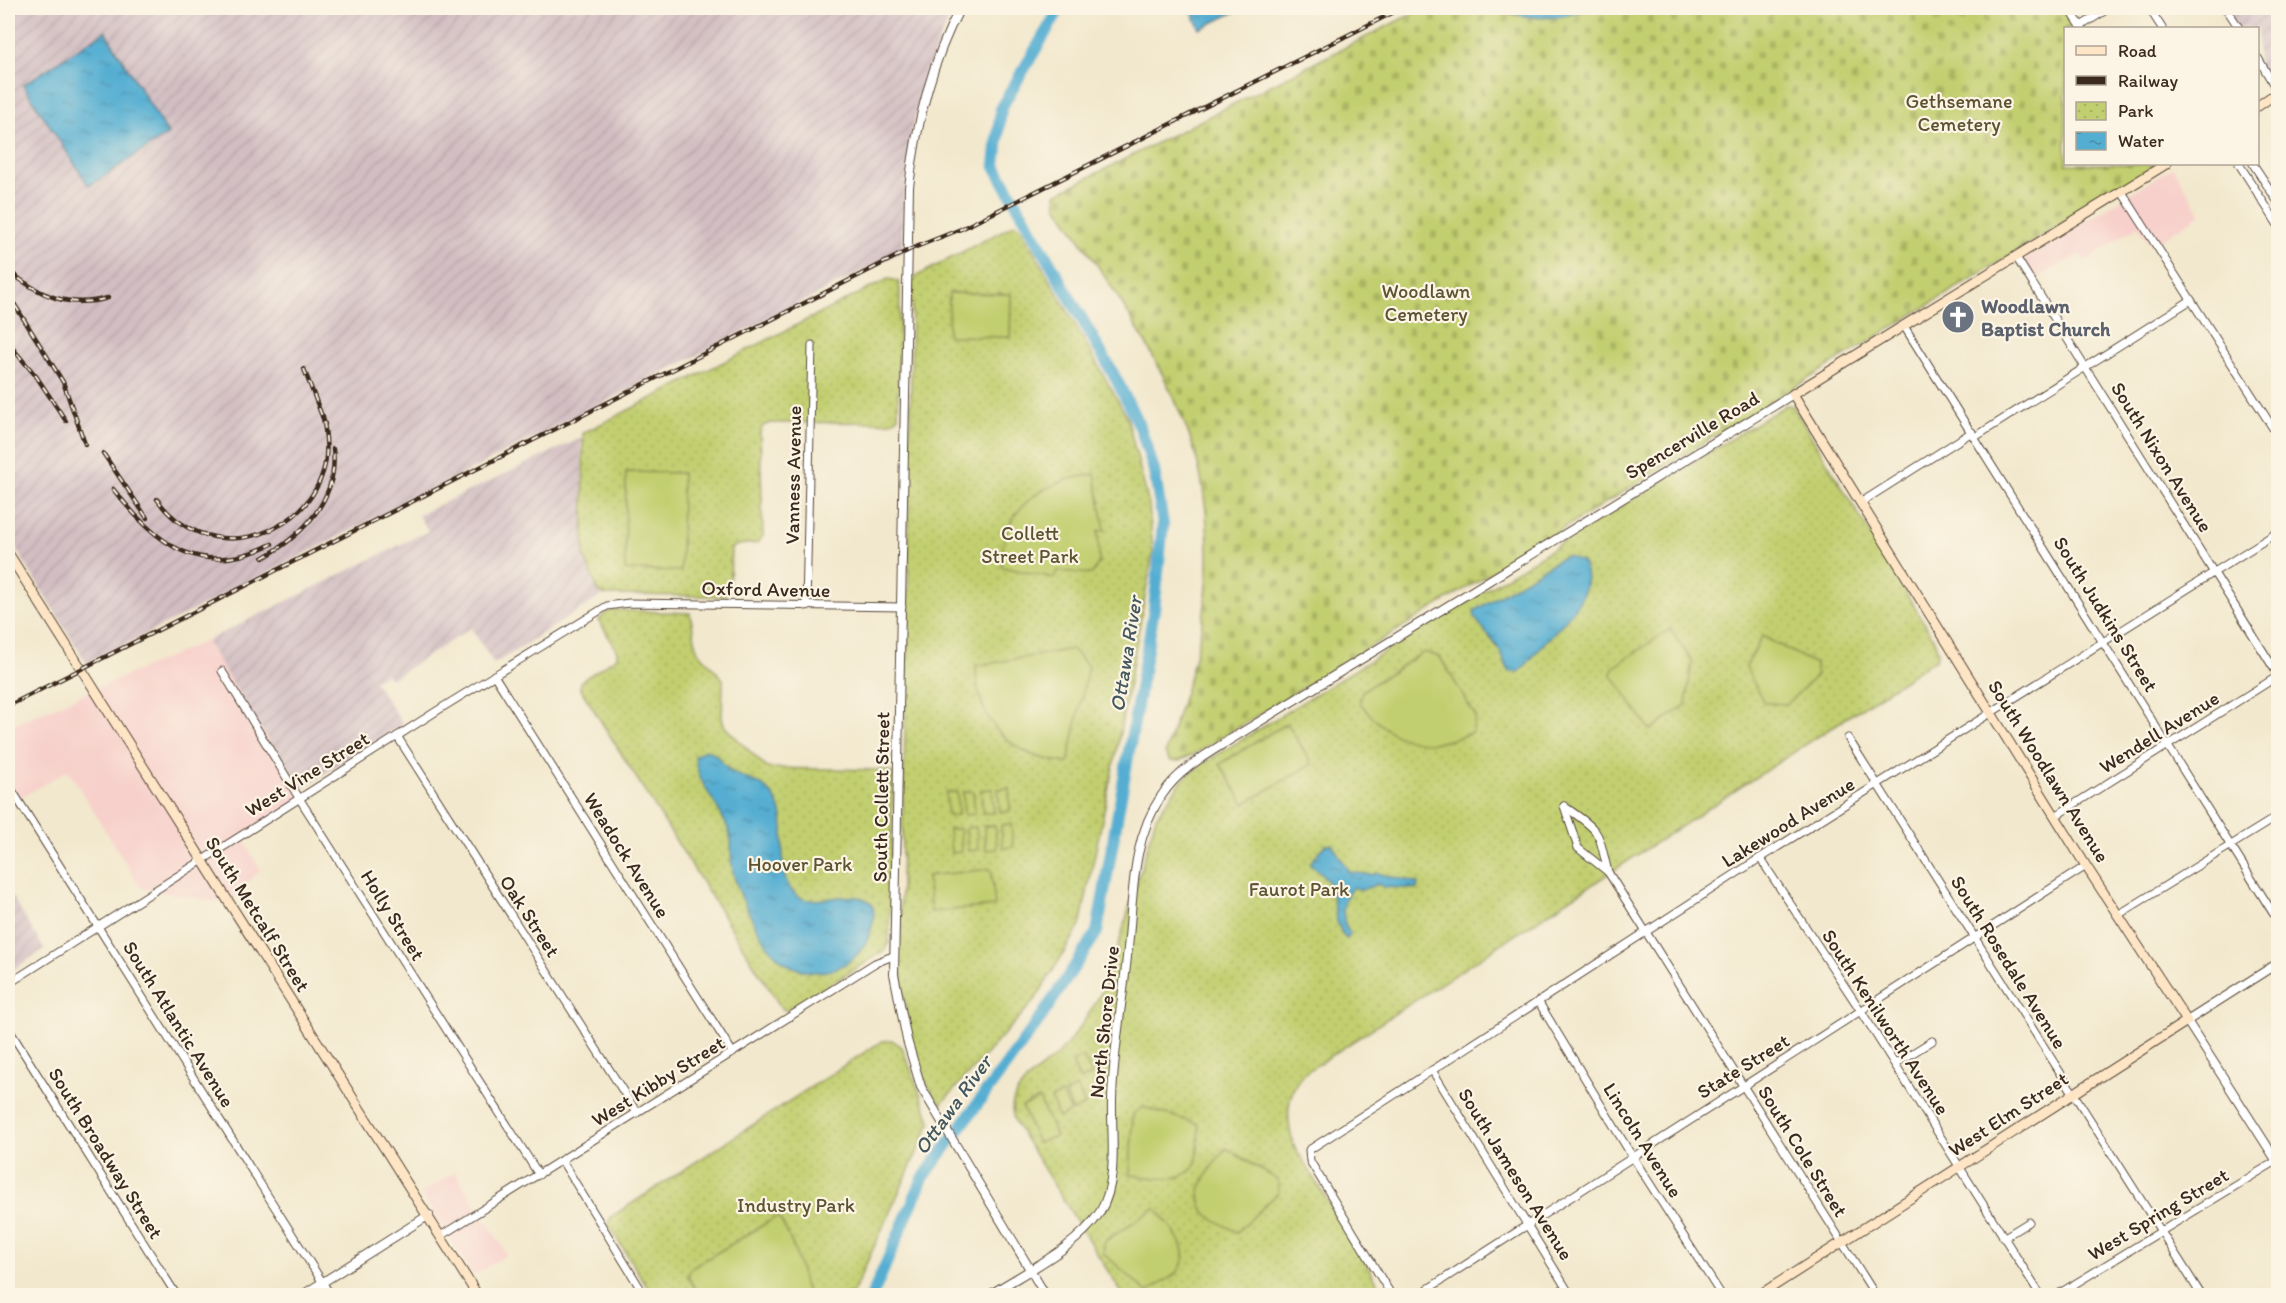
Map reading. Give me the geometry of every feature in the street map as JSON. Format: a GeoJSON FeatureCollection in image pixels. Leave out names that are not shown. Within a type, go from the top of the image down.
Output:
{"type":"FeatureCollection","features":[{"type":"Feature","properties":{"kind":"main road"},"geometry":{"type":"LineString","coordinates":[[2259,105],[2278,92]]}},
{"type":"Feature","properties":{"kind":"main road","name":"Spencerville Road"},"geometry":{"type":"LineString","coordinates":[[1793,394],[2164,165]]}},
{"type":"Feature","properties":{"kind":"main road","name":"South Woodlawn Avenue"},"geometry":{"type":"LineString","coordinates":[[1793,394],[2057,815],[2086,866],[2187,1021]]}},
{"type":"Feature","properties":{"kind":"main road","name":"South Metcalf Street"},"geometry":{"type":"LineString","coordinates":[[8,553],[442,1235],[478,1296]]}},
{"type":"Feature","properties":{"kind":"main road","name":"West Elm Street"},"geometry":{"type":"LineString","coordinates":[[1758,1296],[2187,1021]]}},
{"type":"Feature","properties":{"kind":"street","name":"South Collett Street"},"geometry":{"type":"LineString","coordinates":[[960,8],[939,55],[920,117],[909,187],[893,956],[907,1040],[918,1080],[961,1158],[1046,1296]]}},
{"type":"Feature","properties":{"kind":"street"},"geometry":{"type":"LineString","coordinates":[[2069,8],[2081,27],[2109,8]]}},
{"type":"Feature","properties":{"kind":"street"},"geometry":{"type":"LineString","coordinates":[[2149,8],[2161,27]]}},
{"type":"Feature","properties":{"kind":"street"},"geometry":{"type":"LineString","coordinates":[[2226,8],[2238,27]]}},
{"type":"Feature","properties":{"kind":"street"},"geometry":{"type":"LineString","coordinates":[[2259,60],[2278,92]]}},
{"type":"Feature","properties":{"kind":"street"},"geometry":{"type":"LineString","coordinates":[[2240,165],[2278,225]]}},
{"type":"Feature","properties":{"kind":"street"},"geometry":{"type":"LineString","coordinates":[[2254,165],[2278,202]]}},
{"type":"Feature","properties":{"kind":"street"},"geometry":{"type":"LineString","coordinates":[[2122,192],[2278,436]]}},
{"type":"Feature","properties":{"kind":"street","name":"South Nixon Avenue"},"geometry":{"type":"LineString","coordinates":[[2016,257],[2278,675]]}},
{"type":"Feature","properties":{"kind":"street"},"geometry":{"type":"LineString","coordinates":[[1860,503],[2191,300]]}},
{"type":"Feature","properties":{"kind":"street","name":"South Judkins Street"},"geometry":{"type":"LineString","coordinates":[[1904,326],[2170,745],[2278,921]]}},
{"type":"Feature","properties":{"kind":"street","name":"Vanness Avenue"},"geometry":{"type":"LineString","coordinates":[[806,606],[812,345]]}},
{"type":"Feature","properties":{"kind":"street","name":"Spencerville Road"},"geometry":{"type":"LineString","coordinates":[[1236,736],[1793,394]]}},
{"type":"Feature","properties":{"kind":"street","name":"Lakewood Avenue"},"geometry":{"type":"LineString","coordinates":[[1392,1296],[1310,1161],[1309,1150],[1760,858],[2278,532]]}},
{"type":"Feature","properties":{"kind":"street","name":"Oxford Avenue"},"geometry":{"type":"LineString","coordinates":[[629,603],[902,607]]}},
{"type":"Feature","properties":{"kind":"street","name":"West Vine Street"},"geometry":{"type":"LineString","coordinates":[[8,984],[494,675],[607,606],[629,603]]}},
{"type":"Feature","properties":{"kind":"street","name":"Holly Street"},"geometry":{"type":"LineString","coordinates":[[222,671],[299,798],[539,1175]]}},
{"type":"Feature","properties":{"kind":"street","name":"Weadock Avenue"},"geometry":{"type":"LineString","coordinates":[[494,675],[733,1053]]}},
{"type":"Feature","properties":{"kind":"street","name":"Wendell Avenue"},"geometry":{"type":"LineString","coordinates":[[2057,815],[2278,675]]}},
{"type":"Feature","properties":{"kind":"street","name":"Oak Street"},"geometry":{"type":"LineString","coordinates":[[398,736],[638,1113]]}},
{"type":"Feature","properties":{"kind":"street","name":"North Shore Drive"},"geometry":{"type":"LineString","coordinates":[[988,1296],[1086,1228],[1099,1213],[1108,1194],[1115,1041],[1128,954],[1136,864],[1143,831],[1156,803],[1174,780],[1236,736]]}},
{"type":"Feature","properties":{"kind":"street","name":"South Rosedale Avenue"},"geometry":{"type":"LineString","coordinates":[[1848,738],[2202,1296]]}},
{"type":"Feature","properties":{"kind":"street","name":"South Atlantic Avenue"},"geometry":{"type":"LineString","coordinates":[[8,784],[331,1296]]}},
{"type":"Feature","properties":{"kind":"street","name":"South Cole Street"},"geometry":{"type":"LineString","coordinates":[[1608,872],[1602,840],[1597,830],[1564,806],[1578,848],[1608,872],[1876,1296]]}},
{"type":"Feature","properties":{"kind":"street"},"geometry":{"type":"LineString","coordinates":[[2118,915],[2278,816]]}},
{"type":"Feature","properties":{"kind":"street","name":"South Kenilworth Avenue"},"geometry":{"type":"LineString","coordinates":[[1760,858],[1861,1011],[2041,1296]]}},
{"type":"Feature","properties":{"kind":"street","name":"State Street"},"geometry":{"type":"LineString","coordinates":[[1417,1296],[2086,866]]}},
{"type":"Feature","properties":{"kind":"street","name":"West Kibby Street"},"geometry":{"type":"LineString","coordinates":[[442,1235],[875,963],[893,956]]}},
{"type":"Feature","properties":{"kind":"street","name":"West Elm Street"},"geometry":{"type":"LineString","coordinates":[[2187,1021],[2278,963]]}},
{"type":"Feature","properties":{"kind":"street","name":"Lincoln Avenue"},"geometry":{"type":"LineString","coordinates":[[1538,1000],[1632,1156],[1722,1296]]}},
{"type":"Feature","properties":{"kind":"street","name":"South Woodlawn Avenue"},"geometry":{"type":"LineString","coordinates":[[2187,1021],[2278,1162]]}},
{"type":"Feature","properties":{"kind":"street","name":"South Broadway Street"},"geometry":{"type":"LineString","coordinates":[[8,1028],[177,1296]]}},
{"type":"Feature","properties":{"kind":"street"},"geometry":{"type":"LineString","coordinates":[[1894,1064],[1932,1041]]}},
{"type":"Feature","properties":{"kind":"street","name":"South Jameson Avenue"},"geometry":{"type":"LineString","coordinates":[[1432,1070],[1571,1296]]}},
{"type":"Feature","properties":{"kind":"street"},"geometry":{"type":"LineString","coordinates":[[562,1161],[645,1296]]}},
{"type":"Feature","properties":{"kind":"street","name":"West Spring Street"},"geometry":{"type":"LineString","coordinates":[[2055,1296],[2278,1162]]}},
{"type":"Feature","properties":{"kind":"street"},"geometry":{"type":"LineString","coordinates":[[301,1296],[429,1215]]}},
{"type":"Feature","properties":{"kind":"street"},"geometry":{"type":"LineString","coordinates":[[2003,1238],[2030,1222]]}},
{"type":"Feature","properties":{"kind":"shaded area"},"geometry":{"type":"Polygon","coordinates":[[[8,8],[955,8],[939,40],[912,128],[903,212],[903,251],[87,664],[8,536],[8,8]]]}},
{"type":"Feature","properties":{"kind":"shaded area"},"geometry":{"type":"Polygon","coordinates":[[[2219,8],[2278,8],[2278,81],[2267,88],[2259,74],[2259,27],[2231,27],[2219,8]]]}},
{"type":"Feature","properties":{"kind":"shaded area"},"geometry":{"type":"Polygon","coordinates":[[[2173,167],[2201,214],[2151,246],[2138,226],[2085,261],[2080,254],[2034,280],[2022,261],[2173,167]]]}},
{"type":"Feature","properties":{"kind":"shaded area"},"geometry":{"type":"Polygon","coordinates":[[[581,438],[584,555],[594,586],[603,595],[494,664],[471,628],[391,679],[385,674],[374,681],[403,724],[299,790],[206,641],[428,531],[418,515],[581,438]]]}},
{"type":"Feature","properties":{"kind":"shaded area"},"geometry":{"type":"Polygon","coordinates":[[[206,641],[307,801],[244,840],[260,870],[234,896],[217,902],[141,888],[68,770],[10,804],[8,800],[8,727],[206,641]]]}},
{"type":"Feature","properties":{"kind":"shaded area"},"geometry":{"type":"Polygon","coordinates":[[[8,890],[44,949],[8,973],[8,890]]]}},
{"type":"Feature","properties":{"kind":"shaded area"},"geometry":{"type":"Polygon","coordinates":[[[455,1172],[507,1254],[473,1276],[421,1193],[455,1172]]]}},
{"type":"Feature","properties":{"kind":"green space","name":"Woodlawn Cemetery"},"geometry":{"type":"Polygon","coordinates":[[[1423,8],[2064,8],[2077,27],[2064,27],[2064,165],[2157,165],[1198,752],[1179,761],[1170,761],[1165,753],[1194,661],[1207,588],[1208,534],[1198,464],[1188,431],[1157,364],[1118,297],[1057,206],[1056,194],[1423,8]]]}},
{"type":"Feature","properties":{"kind":"green space","name":"Collett Street Park"},"geometry":{"type":"Polygon","coordinates":[[[1015,224],[1021,228],[1127,417],[1149,505],[1153,553],[1118,743],[1080,926],[1035,1000],[941,1104],[922,1074],[916,1055],[899,958],[908,621],[912,283],[917,276],[1015,224]]]}},
{"type":"Feature","properties":{"kind":"green space"},"geometry":{"type":"Polygon","coordinates":[[[888,279],[898,281],[900,288],[898,417],[891,422],[770,423],[763,426],[760,432],[763,536],[757,543],[737,545],[731,549],[730,588],[724,596],[606,595],[598,592],[584,555],[583,433],[888,279]]]}},
{"type":"Feature","properties":{"kind":"green space"},"geometry":{"type":"Polygon","coordinates":[[[949,293],[1011,294],[1010,337],[948,336],[949,293]]]}},
{"type":"Feature","properties":{"kind":"green space","name":"Faurot Park"},"geometry":{"type":"Polygon","coordinates":[[[1786,405],[1793,406],[1934,639],[1938,652],[1936,659],[1303,1074],[1290,1099],[1289,1117],[1294,1146],[1385,1295],[1123,1295],[1017,1126],[1012,1106],[1023,1085],[1070,1041],[1104,987],[1109,977],[1156,817],[1183,779],[1207,761],[1786,405]]]}},
{"type":"Feature","properties":{"kind":"green space"},"geometry":{"type":"Polygon","coordinates":[[[626,472],[682,473],[681,571],[625,570],[626,472]]]}},
{"type":"Feature","properties":{"kind":"green space"},"geometry":{"type":"Polygon","coordinates":[[[1095,474],[1105,530],[1098,531],[1099,562],[1092,574],[1057,571],[1054,578],[1002,567],[1003,546],[1008,529],[1016,513],[1028,501],[1058,483],[1095,474]]]}},
{"type":"Feature","properties":{"kind":"green space","name":"Hoover Park"},"geometry":{"type":"Polygon","coordinates":[[[615,610],[690,613],[697,650],[723,679],[722,719],[725,727],[767,768],[886,770],[893,774],[889,943],[883,952],[790,1009],[784,1010],[780,1006],[580,688],[580,682],[617,657],[617,651],[599,620],[607,612],[615,610]]]}},
{"type":"Feature","properties":{"kind":"green space"},"geometry":{"type":"Polygon","coordinates":[[[1670,629],[1692,661],[1686,705],[1650,730],[1611,674],[1613,668],[1670,629]]]}},
{"type":"Feature","properties":{"kind":"green space"},"geometry":{"type":"Polygon","coordinates":[[[1762,636],[1815,664],[1817,675],[1787,704],[1764,703],[1746,667],[1762,636]]]}},
{"type":"Feature","properties":{"kind":"green space"},"geometry":{"type":"Polygon","coordinates":[[[1072,649],[1088,666],[1068,763],[1030,754],[1001,734],[983,705],[976,666],[1072,649]]]}},
{"type":"Feature","properties":{"kind":"green space"},"geometry":{"type":"Polygon","coordinates":[[[1424,652],[1440,657],[1476,717],[1472,732],[1439,742],[1424,743],[1410,740],[1384,727],[1360,703],[1362,691],[1424,652]]]}},
{"type":"Feature","properties":{"kind":"green space"},"geometry":{"type":"Polygon","coordinates":[[[1287,723],[1312,764],[1244,804],[1220,764],[1287,723]]]}},
{"type":"Feature","properties":{"kind":"green space"},"geometry":{"type":"Polygon","coordinates":[[[1009,788],[1010,811],[1000,812],[998,789],[1009,788]]]}},
{"type":"Feature","properties":{"kind":"green space"},"geometry":{"type":"Polygon","coordinates":[[[992,789],[994,813],[983,813],[981,790],[992,789]]]}},
{"type":"Feature","properties":{"kind":"green space"},"geometry":{"type":"Polygon","coordinates":[[[973,791],[975,814],[964,815],[963,792],[973,791]]]}},
{"type":"Feature","properties":{"kind":"green space"},"geometry":{"type":"Polygon","coordinates":[[[957,792],[958,815],[948,816],[946,793],[957,792]]]}},
{"type":"Feature","properties":{"kind":"green space"},"geometry":{"type":"Polygon","coordinates":[[[1011,824],[1013,847],[1003,848],[1001,825],[1011,824]]]}},
{"type":"Feature","properties":{"kind":"green space"},"geometry":{"type":"Polygon","coordinates":[[[984,826],[995,826],[997,849],[986,850],[984,826]]]}},
{"type":"Feature","properties":{"kind":"green space"},"geometry":{"type":"Polygon","coordinates":[[[976,827],[978,850],[968,851],[966,828],[976,827]]]}},
{"type":"Feature","properties":{"kind":"green space"},"geometry":{"type":"Polygon","coordinates":[[[949,829],[960,829],[961,852],[951,853],[949,829]]]}},
{"type":"Feature","properties":{"kind":"green space"},"geometry":{"type":"Polygon","coordinates":[[[991,869],[995,906],[931,912],[927,876],[991,869]]]}},
{"type":"Feature","properties":{"kind":"green space","name":"Industry Park"},"geometry":{"type":"Polygon","coordinates":[[[892,1040],[902,1047],[931,1122],[852,1295],[652,1295],[608,1224],[611,1217],[882,1041],[892,1040]]]}},
{"type":"Feature","properties":{"kind":"green space"},"geometry":{"type":"Polygon","coordinates":[[[1083,1057],[1092,1075],[1080,1080],[1072,1062],[1083,1057]]]}},
{"type":"Feature","properties":{"kind":"green space"},"geometry":{"type":"Polygon","coordinates":[[[1077,1087],[1085,1105],[1073,1111],[1065,1093],[1077,1087]]]}},
{"type":"Feature","properties":{"kind":"green space"},"geometry":{"type":"Polygon","coordinates":[[[1062,1094],[1071,1112],[1059,1118],[1051,1099],[1062,1094]]]}},
{"type":"Feature","properties":{"kind":"green space"},"geometry":{"type":"Polygon","coordinates":[[[1039,1099],[1056,1136],[1038,1143],[1022,1107],[1039,1099]]]}},
{"type":"Feature","properties":{"kind":"green space"},"geometry":{"type":"Polygon","coordinates":[[[1143,1107],[1199,1124],[1197,1158],[1187,1173],[1169,1178],[1130,1175],[1133,1114],[1143,1107]]]}},
{"type":"Feature","properties":{"kind":"green space"},"geometry":{"type":"Polygon","coordinates":[[[1226,1148],[1278,1180],[1279,1192],[1237,1232],[1208,1215],[1199,1198],[1204,1180],[1226,1148]]]}},
{"type":"Feature","properties":{"kind":"green space"},"geometry":{"type":"Polygon","coordinates":[[[1155,1208],[1173,1230],[1182,1248],[1183,1257],[1181,1266],[1175,1274],[1147,1292],[1103,1253],[1105,1241],[1155,1208]]]}},
{"type":"Feature","properties":{"kind":"green space"},"geometry":{"type":"Polygon","coordinates":[[[778,1216],[784,1225],[799,1264],[807,1295],[699,1295],[688,1277],[690,1269],[778,1216]]]}},
{"type":"Feature","properties":{"kind":"water"},"geometry":{"type":"Polygon","coordinates":[[[1190,8],[1243,8],[1200,29],[1190,8]]]}},
{"type":"Feature","properties":{"kind":"water"},"geometry":{"type":"Polygon","coordinates":[[[1491,8],[1592,8],[1565,16],[1541,18],[1491,8]]]}},
{"type":"Feature","properties":{"kind":"water"},"geometry":{"type":"Polygon","coordinates":[[[105,31],[168,134],[89,186],[23,85],[105,31]]]}},
{"type":"Feature","properties":{"kind":"water"},"geometry":{"type":"Polygon","coordinates":[[[1567,556],[1582,562],[1586,573],[1586,584],[1582,595],[1568,617],[1523,669],[1519,672],[1509,672],[1499,649],[1475,618],[1474,611],[1567,556]]]}},
{"type":"Feature","properties":{"kind":"water"},"geometry":{"type":"Polygon","coordinates":[[[705,750],[714,753],[732,772],[765,787],[778,803],[782,816],[784,872],[788,884],[796,895],[813,900],[854,897],[872,904],[873,921],[866,942],[857,955],[845,964],[831,970],[816,972],[801,970],[786,963],[773,952],[761,935],[742,899],[734,876],[731,862],[731,839],[727,825],[700,777],[695,756],[705,750]]]}},
{"type":"Feature","properties":{"kind":"water"},"geometry":{"type":"Polygon","coordinates":[[[1332,844],[1349,872],[1372,875],[1377,873],[1418,883],[1417,889],[1383,887],[1378,884],[1362,890],[1353,887],[1346,898],[1343,910],[1350,934],[1346,939],[1339,926],[1327,880],[1310,863],[1325,845],[1332,844]]]}},
{"type":"Feature","properties":{"kind":"waterway","name":"Ottawa River"},"geometry":{"type":"LineString","coordinates":[[872,1296],[923,1178],[1042,1016],[1097,932],[1154,609],[1163,524],[1154,470],[1140,427],[1115,377],[995,166],[1001,108],[1060,8]]}},
{"type":"Feature","properties":{"kind":"railway"},"geometry":{"type":"LineString","coordinates":[[8,706],[911,249],[961,229],[1402,8]]}},
{"type":"Feature","properties":{"kind":"railway"},"geometry":{"type":"LineString","coordinates":[[8,270],[19,279],[54,298],[80,302],[108,298]]}},
{"type":"Feature","properties":{"kind":"railway"},"geometry":{"type":"LineString","coordinates":[[8,294],[63,382],[85,444]]}},
{"type":"Feature","properties":{"kind":"railway"},"geometry":{"type":"LineString","coordinates":[[8,343],[36,376],[66,421]]}},
{"type":"Feature","properties":{"kind":"railway"},"geometry":{"type":"LineString","coordinates":[[304,369],[325,424]]}},
{"type":"Feature","properties":{"kind":"railway"},"geometry":{"type":"LineString","coordinates":[[157,499],[176,519],[198,532],[223,538],[248,537],[272,529],[294,516],[311,496],[323,472],[326,451],[323,416]]}},
{"type":"Feature","properties":{"kind":"railway"},"geometry":{"type":"LineString","coordinates":[[263,558],[292,538],[315,514],[330,484],[333,449]]}},
{"type":"Feature","properties":{"kind":"railway"},"geometry":{"type":"LineString","coordinates":[[103,453],[147,518]]}},
{"type":"Feature","properties":{"kind":"railway"},"geometry":{"type":"LineString","coordinates":[[113,489],[147,526],[164,541],[182,551],[202,557],[223,558],[246,554],[272,544]]}},
{"type":"Feature","properties":{"kind":"place","name":"Woodlawn Baptist Church"},"geometry":{"type":"Point","coordinates":[1958,317]}},
{"type":"Feature","properties":{"kind":"park label","name":"Gethsemane Cemetery"},"geometry":{"type":"Point","coordinates":[1959,112]}}]}
